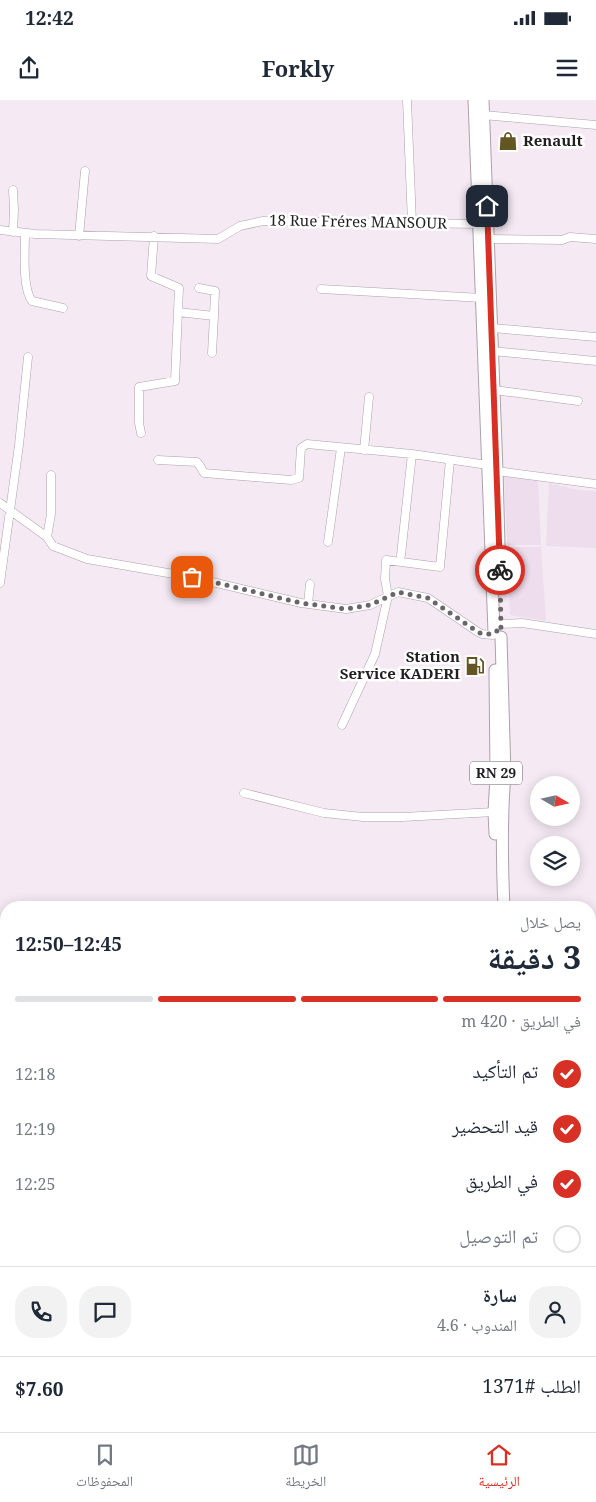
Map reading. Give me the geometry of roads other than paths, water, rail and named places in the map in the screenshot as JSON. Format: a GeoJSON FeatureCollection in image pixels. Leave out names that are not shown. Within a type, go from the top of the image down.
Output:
{"type":"FeatureCollection","features":[{"type":"Feature","properties":{"kind":"highway","name":"RN 29"},"geometry":{"type":"LineString","coordinates":[[474,100],[505,775],[502,862],[504,901]]}},
{"type":"Feature","properties":{"kind":"highway","name":"RN 29"},"geometry":{"type":"LineString","coordinates":[[482,100],[494,390],[492,468]]}},
{"type":"Feature","properties":{"kind":"highway","name":"RN 29"},"geometry":{"type":"LineString","coordinates":[[497,633],[494,812],[498,901]]}},
{"type":"Feature","properties":{"kind":"street"},"geometry":{"type":"LineString","coordinates":[[407,100],[412,223]]}},
{"type":"Feature","properties":{"kind":"street"},"geometry":{"type":"LineString","coordinates":[[483,115],[596,125]]}},
{"type":"Feature","properties":{"kind":"street"},"geometry":{"type":"LineString","coordinates":[[80,236],[86,171]]}},
{"type":"Feature","properties":{"kind":"street"},"geometry":{"type":"LineString","coordinates":[[13,190],[13,232]]}},
{"type":"Feature","properties":{"kind":"street","name":"18 Rue Fréres MANSOUR"},"geometry":{"type":"LineString","coordinates":[[0,230],[80,236],[218,238],[240,226],[263,221],[479,224]]}},
{"type":"Feature","properties":{"kind":"street"},"geometry":{"type":"LineString","coordinates":[[25,233],[25,272],[29,298],[32,302],[63,308]]}},
{"type":"Feature","properties":{"kind":"street"},"geometry":{"type":"LineString","coordinates":[[142,433],[139,423],[139,387],[175,381],[179,288],[151,276],[154,236]]}},
{"type":"Feature","properties":{"kind":"street"},"geometry":{"type":"LineString","coordinates":[[488,240],[596,239]]}},
{"type":"Feature","properties":{"kind":"street"},"geometry":{"type":"LineString","coordinates":[[199,288],[215,291],[212,353]]}},
{"type":"Feature","properties":{"kind":"street"},"geometry":{"type":"LineString","coordinates":[[321,289],[482,298]]}},
{"type":"Feature","properties":{"kind":"street"},"geometry":{"type":"LineString","coordinates":[[178,312],[214,316]]}},
{"type":"Feature","properties":{"kind":"street"},"geometry":{"type":"LineString","coordinates":[[492,328],[596,337]]}},
{"type":"Feature","properties":{"kind":"street"},"geometry":{"type":"LineString","coordinates":[[492,351],[596,361]]}},
{"type":"Feature","properties":{"kind":"street"},"geometry":{"type":"LineString","coordinates":[[0,583],[28,357]]}},
{"type":"Feature","properties":{"kind":"street"},"geometry":{"type":"LineString","coordinates":[[494,390],[578,400]]}},
{"type":"Feature","properties":{"kind":"street"},"geometry":{"type":"LineString","coordinates":[[364,450],[369,396]]}},
{"type":"Feature","properties":{"kind":"street"},"geometry":{"type":"LineString","coordinates":[[158,460],[197,462],[204,473],[291,480],[299,478],[301,448],[307,444],[412,454],[596,484]]}},
{"type":"Feature","properties":{"kind":"street"},"geometry":{"type":"LineString","coordinates":[[328,542],[341,448]]}},
{"type":"Feature","properties":{"kind":"street"},"geometry":{"type":"LineString","coordinates":[[401,555],[412,454]]}},
{"type":"Feature","properties":{"kind":"street"},"geometry":{"type":"LineString","coordinates":[[342,725],[375,654],[388,596],[385,580],[386,560],[440,567],[450,460]]}},
{"type":"Feature","properties":{"kind":"street"},"geometry":{"type":"LineString","coordinates":[[46,538],[51,514],[52,475]]}},
{"type":"Feature","properties":{"kind":"street"},"geometry":{"type":"LineString","coordinates":[[0,503],[46,538],[53,546],[88,559],[192,577],[308,604],[346,609],[370,605],[398,592],[428,598],[482,634],[497,633],[522,623],[596,634]]}},
{"type":"Feature","properties":{"kind":"street"},"geometry":{"type":"LineString","coordinates":[[308,604],[310,584]]}},
{"type":"Feature","properties":{"kind":"street"},"geometry":{"type":"LineString","coordinates":[[244,793],[324,813],[363,817],[403,817],[494,812]]}},
{"type":"Feature","properties":{"kind":"place","name":"Renault"},"geometry":{"type":"Point","coordinates":[508,141]}},
{"type":"Feature","properties":{"kind":"place","name":"Station Service KADERI"},"geometry":{"type":"Point","coordinates":[475,666]}}]}
